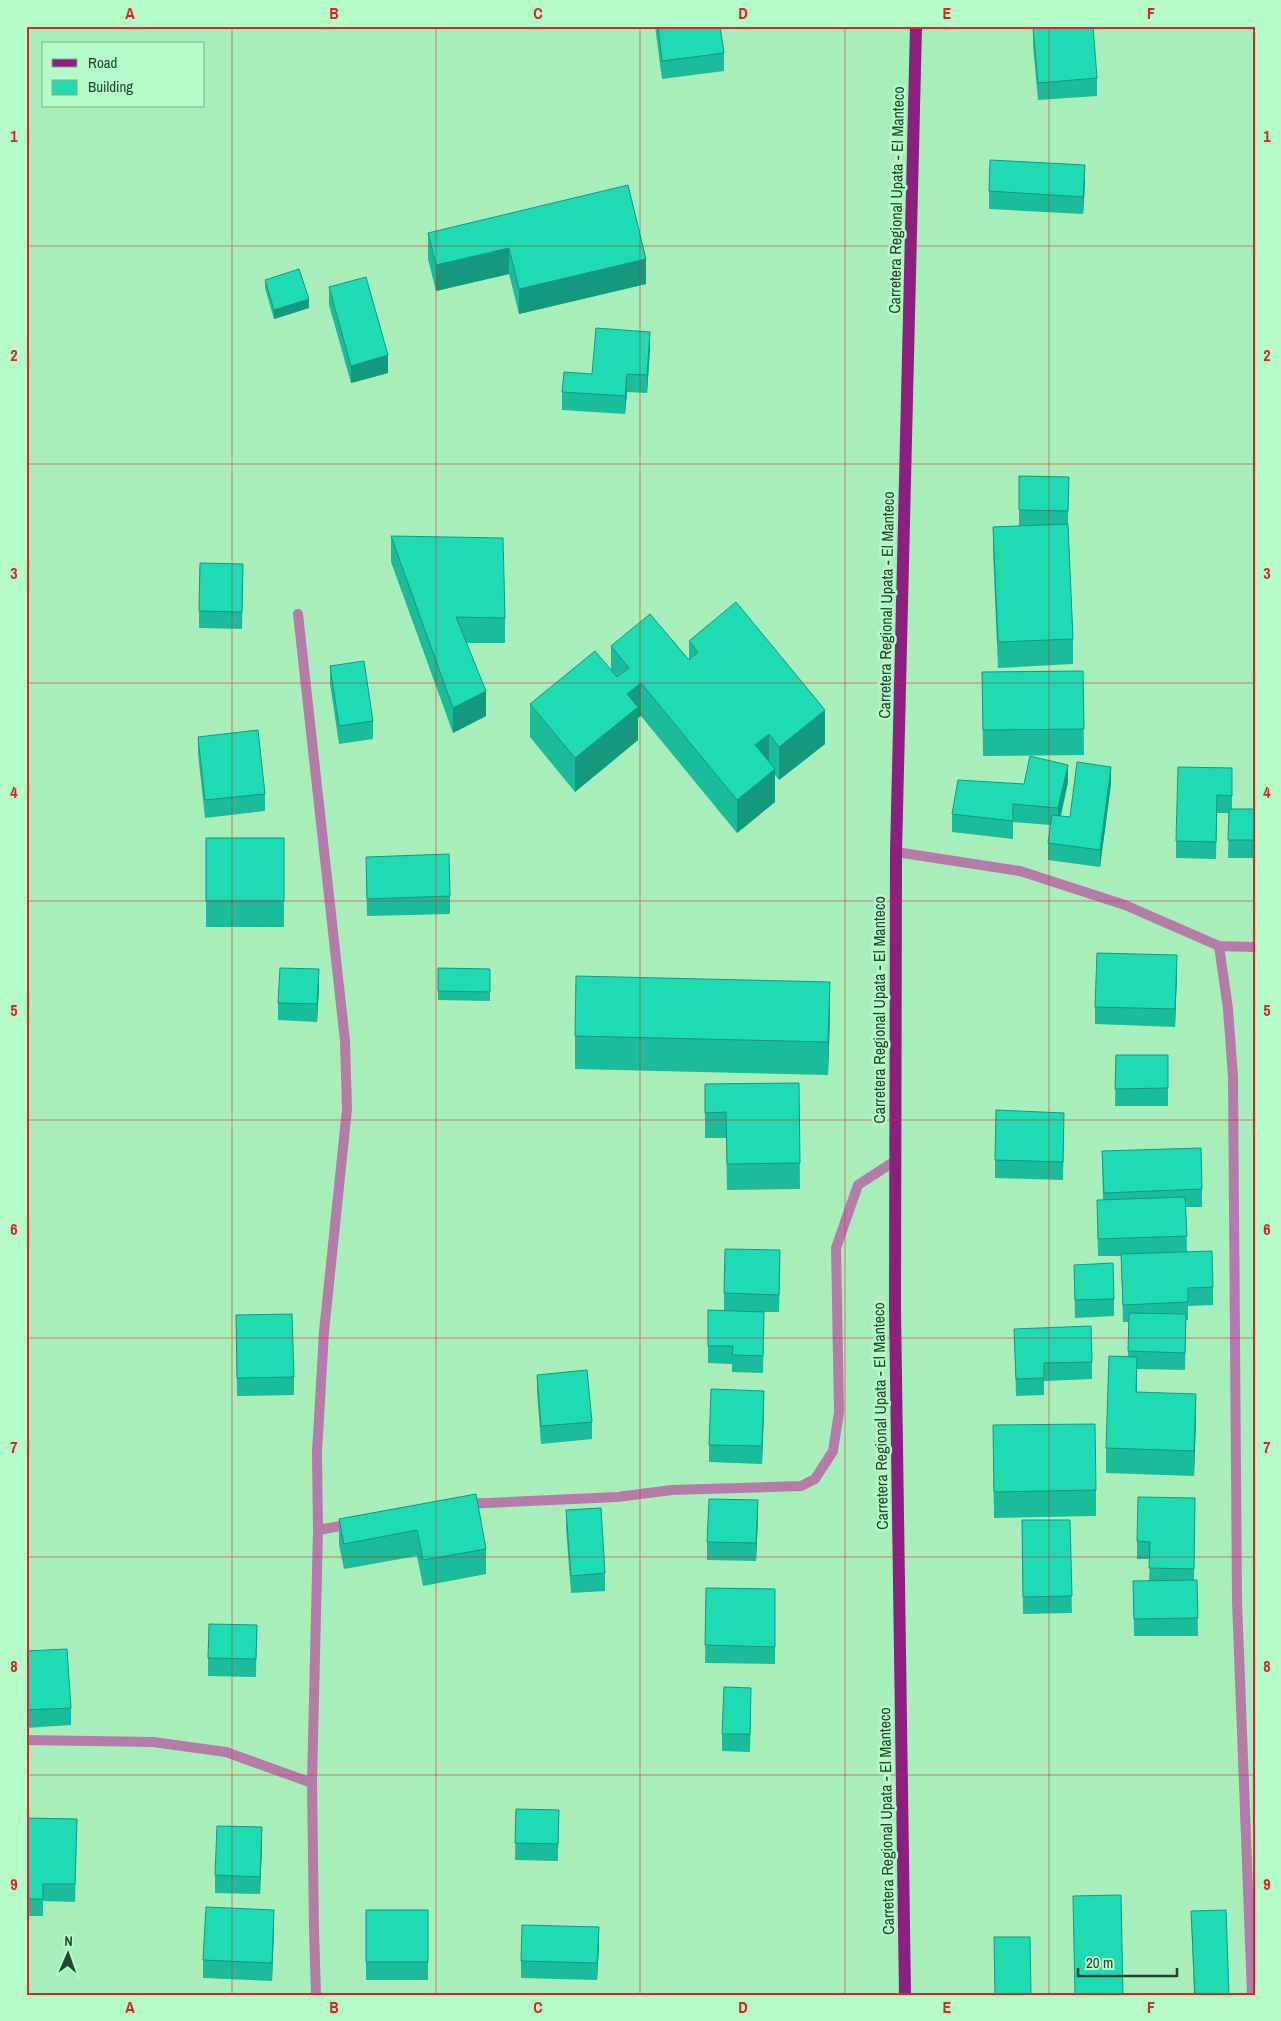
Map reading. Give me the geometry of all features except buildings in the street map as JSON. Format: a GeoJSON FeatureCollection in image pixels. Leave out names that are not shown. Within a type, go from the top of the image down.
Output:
{"type":"FeatureCollection","features":[{"type":"Feature","properties":{"kind":"main road","name":"Carretera Regional Upata - El Manteco"},"geometry":{"type":"LineString","coordinates":[[905,1995],[895,1309],[896,852],[916,26]]}},
{"type":"Feature","properties":{"kind":"street"},"geometry":{"type":"LineString","coordinates":[[298,614],[345,1051],[347,1109],[324,1332],[317,1452],[318,1530],[312,1783],[316,1995]]}},
{"type":"Feature","properties":{"kind":"street"},"geometry":{"type":"LineString","coordinates":[[896,852],[1020,871],[1125,905],[1219,946],[1255,947]]}},
{"type":"Feature","properties":{"kind":"street"},"geometry":{"type":"LineString","coordinates":[[1219,946],[1228,1009],[1233,1076],[1237,1601],[1252,1995]]}},
{"type":"Feature","properties":{"kind":"street"},"geometry":{"type":"LineString","coordinates":[[449,1505],[618,1496],[672,1490],[801,1486],[815,1480],[833,1451],[840,1412],[836,1248],[858,1185],[895,1161]]}},
{"type":"Feature","properties":{"kind":"street"},"geometry":{"type":"LineString","coordinates":[[318,1530],[361,1522]]}},
{"type":"Feature","properties":{"kind":"street"},"geometry":{"type":"LineString","coordinates":[[26,1740],[153,1742],[226,1752],[312,1783]]}}]}
